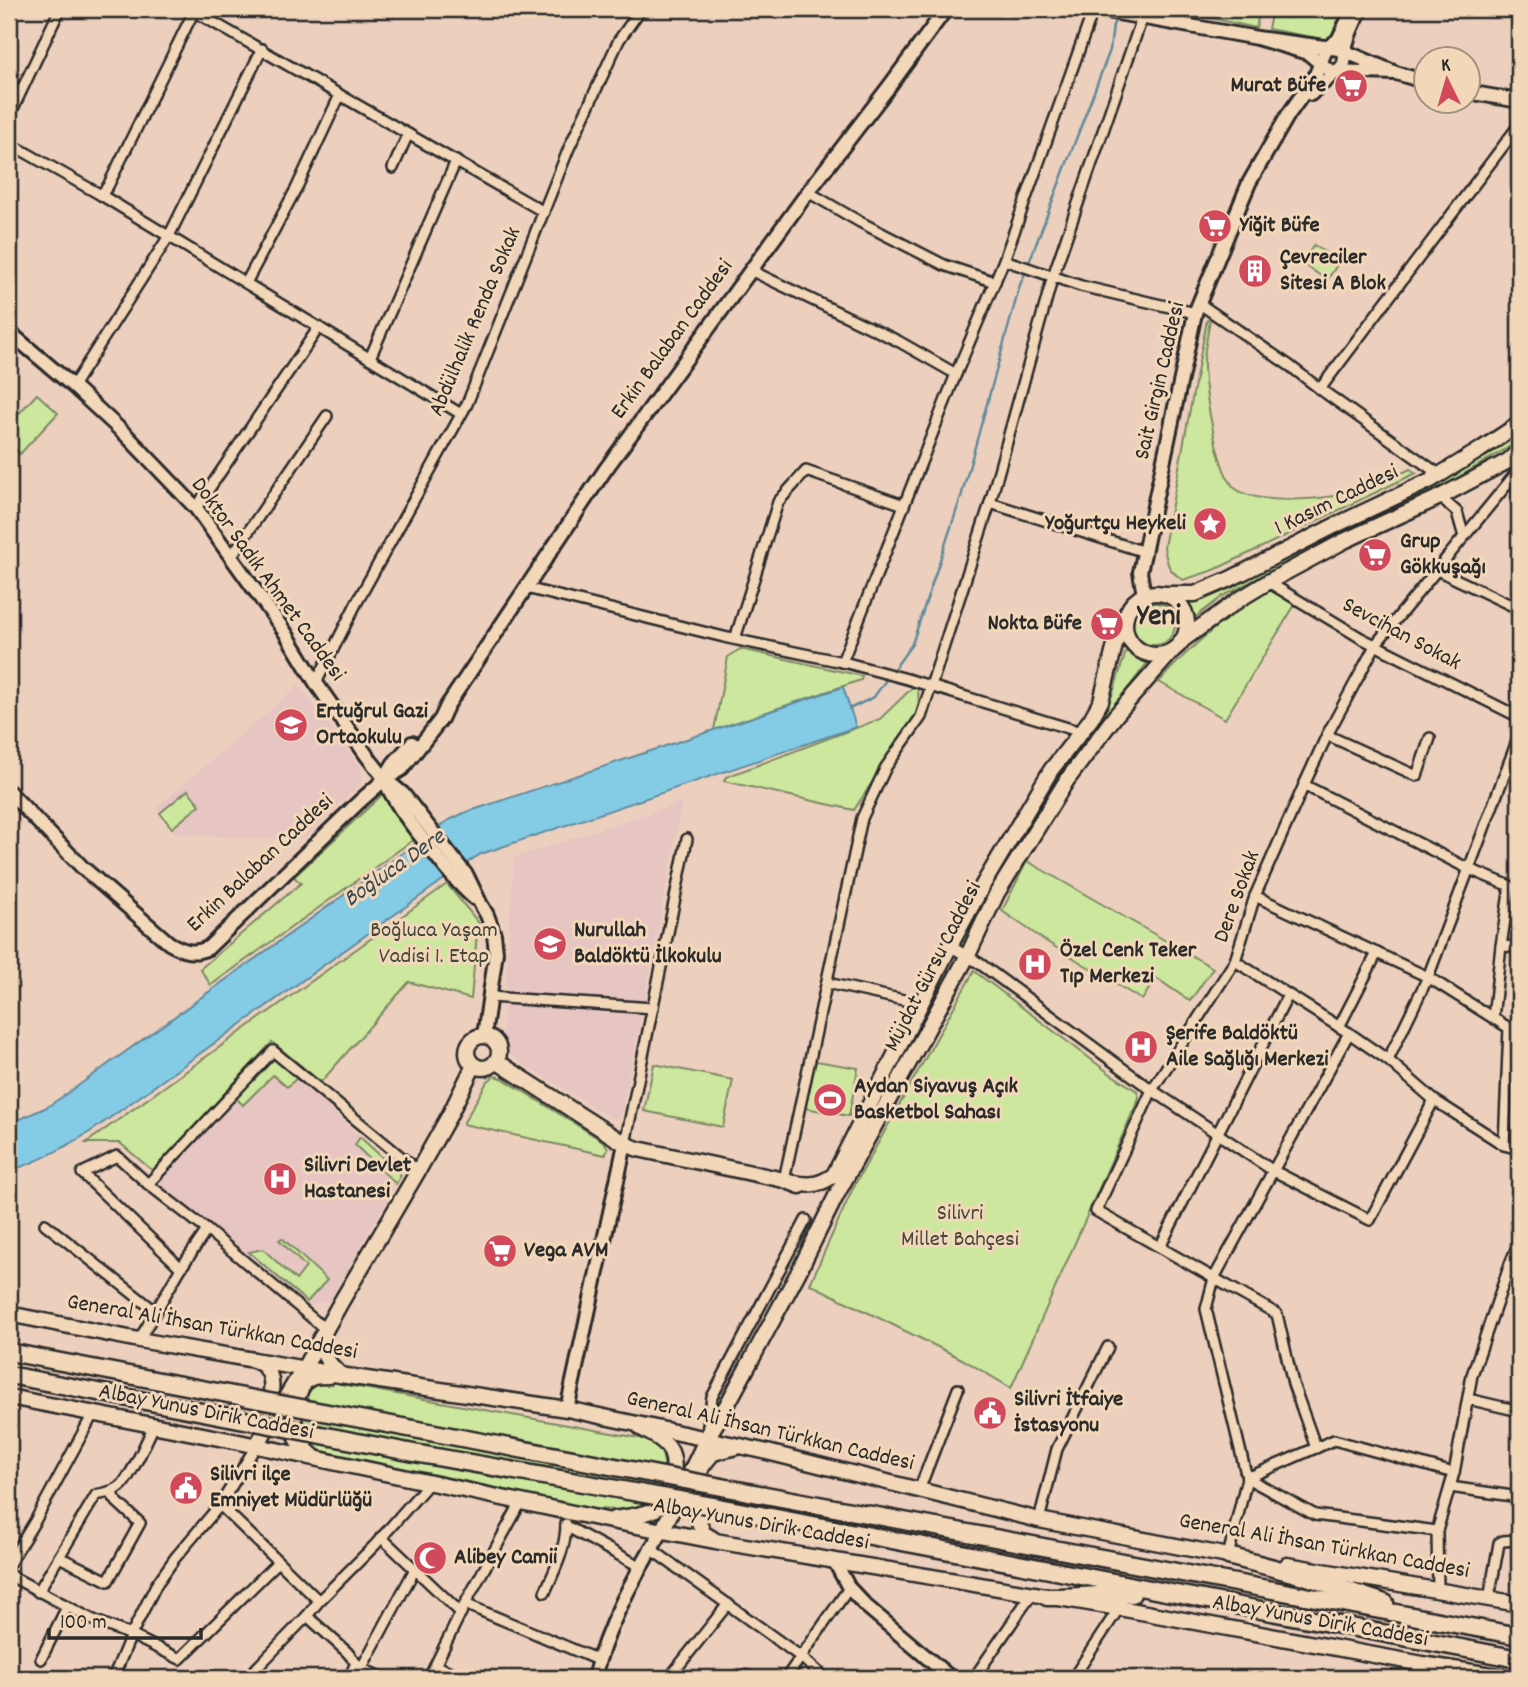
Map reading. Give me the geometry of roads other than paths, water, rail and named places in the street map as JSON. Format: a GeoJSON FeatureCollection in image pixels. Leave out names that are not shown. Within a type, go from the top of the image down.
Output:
{"type":"FeatureCollection","features":[{"type":"Feature","properties":{"kind":"highway"},"geometry":{"type":"LineString","coordinates":[[9,1352],[1519,1636]]}},
{"type":"Feature","properties":{"kind":"highway"},"geometry":{"type":"LineString","coordinates":[[9,1375],[414,1454],[718,1507],[1519,1660]]}},
{"type":"Feature","properties":{"kind":"highway"},"geometry":{"type":"LineString","coordinates":[[1228,1556],[1316,1580],[1430,1619]]}},
{"type":"Feature","properties":{"kind":"highway"},"geometry":{"type":"LineString","coordinates":[[1039,1596],[1166,1593]]}},
{"type":"Feature","properties":{"kind":"main road","name":"1 Kasım Caddesi"},"geometry":{"type":"LineString","coordinates":[[1165,594],[1195,594],[1230,579],[1440,475],[1519,424]]}},
{"type":"Feature","properties":{"kind":"main road","name":"1 Kasım Caddesi"},"geometry":{"type":"LineString","coordinates":[[1177,645],[1268,582],[1344,541],[1440,497],[1508,461],[1519,451]]}},
{"type":"Feature","properties":{"kind":"main road"},"geometry":{"type":"LineString","coordinates":[[1165,594],[1181,605],[1187,623],[1186,633],[1177,645],[1164,653],[1143,652],[1128,637],[1126,616],[1136,600],[1144,595],[1165,594]]}},
{"type":"Feature","properties":{"kind":"main road","name":"Müjdat Gürsu Caddesi"},"geometry":{"type":"LineString","coordinates":[[789,1182],[822,1184],[834,1174],[984,883],[1051,770],[1091,719],[1101,701],[1116,641],[1126,616]]}},
{"type":"Feature","properties":{"kind":"main road","name":"Müjdat Gürsu Caddesi"},"geometry":{"type":"LineString","coordinates":[[662,1531],[707,1438],[798,1273],[841,1186],[968,956],[997,893],[1067,780],[1116,715],[1177,645]]}},
{"type":"Feature","properties":{"kind":"main road"},"geometry":{"type":"LineString","coordinates":[[489,1037],[497,1044],[499,1055],[496,1061],[486,1068],[474,1065],[467,1054],[468,1045],[475,1038],[489,1037]]}},
{"type":"Feature","properties":{"kind":"main road"},"geometry":{"type":"LineString","coordinates":[[496,1061],[625,1144],[638,1149],[789,1182],[817,1192],[830,1191],[841,1186]]}},
{"type":"Feature","properties":{"kind":"main road"},"geometry":{"type":"LineString","coordinates":[[256,1446],[418,1171],[474,1065]]}},
{"type":"Feature","properties":{"kind":"main road","name":"General Ali İhsan Türkkan Caddesi"},"geometry":{"type":"LineString","coordinates":[[9,1314],[340,1375],[567,1409],[742,1446],[1039,1520],[1228,1556],[1519,1604]]}},
{"type":"Feature","properties":{"kind":"main road"},"geometry":{"type":"LineString","coordinates":[[325,1329],[323,1352],[328,1363],[340,1375]]}},
{"type":"Feature","properties":{"kind":"main road"},"geometry":{"type":"LineString","coordinates":[[233,1441],[252,1434],[259,1428],[268,1408],[270,1376],[265,1366],[254,1360]]}},
{"type":"Feature","properties":{"kind":"main road"},"geometry":{"type":"LineString","coordinates":[[316,1459],[297,1438],[296,1403],[301,1387],[312,1377],[340,1375]]}},
{"type":"Feature","properties":{"kind":"main road","name":"Albay Yunus Dirik Caddesi"},"geometry":{"type":"LineString","coordinates":[[9,1397],[521,1502],[566,1519],[606,1520],[835,1562],[1119,1608],[1431,1672],[1510,1678]]}},
{"type":"Feature","properties":{"kind":"main road"},"geometry":{"type":"LineString","coordinates":[[606,1520],[654,1510],[671,1487],[671,1451],[662,1441],[630,1422]]}},
{"type":"Feature","properties":{"kind":"main road"},"geometry":{"type":"LineString","coordinates":[[715,1541],[703,1533],[695,1511],[694,1496],[698,1477],[703,1465],[713,1453],[742,1446]]}},
{"type":"Feature","properties":{"kind":"street"},"geometry":{"type":"LineString","coordinates":[[9,117],[60,9]]}},
{"type":"Feature","properties":{"kind":"street","name":"Abdülhalik Renda Sokak"},"geometry":{"type":"LineString","coordinates":[[316,683],[357,602],[467,404],[569,148],[619,40],[641,9]]}},
{"type":"Feature","properties":{"kind":"street","name":"Erkin Balaban Caddesi"},"geometry":{"type":"LineString","coordinates":[[9,792],[82,867],[169,943],[184,951],[199,952],[208,948],[384,779],[394,763],[447,705],[605,470],[807,192],[946,9]]}},
{"type":"Feature","properties":{"kind":"street"},"geometry":{"type":"LineString","coordinates":[[842,662],[1004,260],[1093,9],[1257,38],[1328,47],[1412,78]]}},
{"type":"Feature","properties":{"kind":"street","name":"Sait Girgin Caddesi"},"geometry":{"type":"LineString","coordinates":[[1144,595],[1140,572],[1197,308],[1249,183],[1287,114],[1315,77],[1328,47],[1338,40],[1353,9]]}},
{"type":"Feature","properties":{"kind":"street","name":"Sait Girgin Caddesi"},"geometry":{"type":"LineString","coordinates":[[1249,183],[1317,87],[1343,66],[1352,27],[1361,9]]}},
{"type":"Feature","properties":{"kind":"street"},"geometry":{"type":"LineString","coordinates":[[101,195],[108,186],[192,10],[544,212]]}},
{"type":"Feature","properties":{"kind":"street"},"geometry":{"type":"LineString","coordinates":[[789,1182],[862,818],[886,767],[921,717],[990,503],[1053,276],[1142,18]]}},
{"type":"Feature","properties":{"kind":"street"},"geometry":{"type":"LineString","coordinates":[[1257,38],[1308,53],[1330,71],[1396,73]]}},
{"type":"Feature","properties":{"kind":"street"},"geometry":{"type":"LineString","coordinates":[[73,386],[169,236],[262,49]]}},
{"type":"Feature","properties":{"kind":"street"},"geometry":{"type":"LineString","coordinates":[[1482,94],[1519,101]]}},
{"type":"Feature","properties":{"kind":"street"},"geometry":{"type":"LineString","coordinates":[[246,283],[297,187],[340,95]]}},
{"type":"Feature","properties":{"kind":"street"},"geometry":{"type":"LineString","coordinates":[[1320,389],[1519,125]]}},
{"type":"Feature","properties":{"kind":"street"},"geometry":{"type":"LineString","coordinates":[[393,168],[408,134]]}},
{"type":"Feature","properties":{"kind":"street"},"geometry":{"type":"LineString","coordinates":[[9,143],[101,195],[461,414]]}},
{"type":"Feature","properties":{"kind":"street"},"geometry":{"type":"LineString","coordinates":[[370,358],[456,161]]}},
{"type":"Feature","properties":{"kind":"street"},"geometry":{"type":"LineString","coordinates":[[807,192],[944,265],[995,282]]}},
{"type":"Feature","properties":{"kind":"street"},"geometry":{"type":"LineString","coordinates":[[1004,260],[1081,286],[1197,308],[1290,366],[1440,475]]}},
{"type":"Feature","properties":{"kind":"street"},"geometry":{"type":"LineString","coordinates":[[750,270],[898,341],[956,374]]}},
{"type":"Feature","properties":{"kind":"street"},"geometry":{"type":"LineString","coordinates":[[196,508],[319,327]]}},
{"type":"Feature","properties":{"kind":"street","name":"Doktor Sadık Ahmet Caddesi"},"geometry":{"type":"LineString","coordinates":[[9,332],[127,436],[196,508],[285,632],[316,683],[384,779],[403,794],[420,826],[487,915],[495,934],[496,952],[490,997]]}},
{"type":"Feature","properties":{"kind":"street"},"geometry":{"type":"LineString","coordinates":[[231,557],[327,416]]}},
{"type":"Feature","properties":{"kind":"street","name":"Dere Sokak"},"geometry":{"type":"LineString","coordinates":[[1316,1448],[1293,1384],[1277,1314],[1096,1211],[1152,1090],[1235,961],[1255,896],[1304,785],[1327,735],[1377,644],[1519,467]]}},
{"type":"Feature","properties":{"kind":"street"},"geometry":{"type":"LineString","coordinates":[[734,639],[778,502],[806,471],[904,505]]}},
{"type":"Feature","properties":{"kind":"street"},"geometry":{"type":"LineString","coordinates":[[1440,497],[1457,512],[1464,537]]}},
{"type":"Feature","properties":{"kind":"street"},"geometry":{"type":"LineString","coordinates":[[990,503],[1145,552]]}},
{"type":"Feature","properties":{"kind":"street"},"geometry":{"type":"LineString","coordinates":[[1437,570],[1519,609]]}},
{"type":"Feature","properties":{"kind":"street","name":"Sevcihan Sokak"},"geometry":{"type":"LineString","coordinates":[[1268,582],[1362,638],[1519,717]]}},
{"type":"Feature","properties":{"kind":"street"},"geometry":{"type":"LineString","coordinates":[[526,588],[907,678],[1081,732]]}},
{"type":"Feature","properties":{"kind":"street"},"geometry":{"type":"LineString","coordinates":[[1327,735],[1417,776],[1430,738]]}},
{"type":"Feature","properties":{"kind":"street"},"geometry":{"type":"LineString","coordinates":[[1388,1060],[1429,977],[1519,736]]}},
{"type":"Feature","properties":{"kind":"street"},"geometry":{"type":"LineString","coordinates":[[1304,785],[1469,869],[1510,886],[1500,946],[1493,1018]]}},
{"type":"Feature","properties":{"kind":"street"},"geometry":{"type":"LineString","coordinates":[[567,1409],[625,1144],[687,838]]}},
{"type":"Feature","properties":{"kind":"street"},"geometry":{"type":"LineString","coordinates":[[1255,896],[1429,977],[1493,1018],[1514,1028],[1504,1144]]}},
{"type":"Feature","properties":{"kind":"street"},"geometry":{"type":"LineString","coordinates":[[950,946],[968,956],[1152,1090],[1272,1171],[1370,1220],[1434,1100]]}},
{"type":"Feature","properties":{"kind":"street"},"geometry":{"type":"LineString","coordinates":[[1500,946],[1519,947]]}},
{"type":"Feature","properties":{"kind":"street"},"geometry":{"type":"LineString","coordinates":[[1339,1027],[1377,953]]}},
{"type":"Feature","properties":{"kind":"street"},"geometry":{"type":"LineString","coordinates":[[1235,961],[1388,1060],[1434,1100],[1504,1144],[1519,1149]]}},
{"type":"Feature","properties":{"kind":"street"},"geometry":{"type":"LineString","coordinates":[[827,983],[922,1004]]}},
{"type":"Feature","properties":{"kind":"street"},"geometry":{"type":"LineString","coordinates":[[1160,1247],[1288,995]]}},
{"type":"Feature","properties":{"kind":"street"},"geometry":{"type":"LineString","coordinates":[[484,1036],[490,997],[653,1008]]}},
{"type":"Feature","properties":{"kind":"street"},"geometry":{"type":"LineString","coordinates":[[1228,1556],[1247,1478],[1206,1309],[1214,1278],[1349,1033]]}},
{"type":"Feature","properties":{"kind":"street"},"geometry":{"type":"LineString","coordinates":[[148,1184],[273,1051],[418,1171]]}},
{"type":"Feature","properties":{"kind":"street"},"geometry":{"type":"LineString","coordinates":[[181,1268],[82,1173],[117,1156],[325,1329]]}},
{"type":"Feature","properties":{"kind":"street"},"geometry":{"type":"LineString","coordinates":[[707,1438],[712,1397],[806,1220]]}},
{"type":"Feature","properties":{"kind":"street"},"geometry":{"type":"LineString","coordinates":[[45,1224],[155,1311]]}},
{"type":"Feature","properties":{"kind":"street"},"geometry":{"type":"LineString","coordinates":[[139,1340],[181,1268],[207,1230]]}},
{"type":"Feature","properties":{"kind":"street"},"geometry":{"type":"LineString","coordinates":[[1438,1589],[1437,1531],[1454,1473],[1472,1375],[1514,1266],[1519,1242]]}},
{"type":"Feature","properties":{"kind":"street"},"geometry":{"type":"LineString","coordinates":[[1039,1520],[1057,1449],[1108,1347]]}},
{"type":"Feature","properties":{"kind":"street"},"geometry":{"type":"LineString","coordinates":[[919,1490],[958,1389]]}},
{"type":"Feature","properties":{"kind":"street"},"geometry":{"type":"LineString","coordinates":[[1468,1399],[1519,1411]]}},
{"type":"Feature","properties":{"kind":"street"},"geometry":{"type":"LineString","coordinates":[[9,1564],[93,1414]]}},
{"type":"Feature","properties":{"kind":"street"},"geometry":{"type":"LineString","coordinates":[[38,1592],[96,1495],[110,1493],[121,1486],[154,1426]]}},
{"type":"Feature","properties":{"kind":"street"},"geometry":{"type":"LineString","coordinates":[[1247,1478],[1334,1440],[1454,1473]]}},
{"type":"Feature","properties":{"kind":"street"},"geometry":{"type":"LineString","coordinates":[[113,1678],[156,1585],[220,1505],[256,1446]]}},
{"type":"Feature","properties":{"kind":"street"},"geometry":{"type":"LineString","coordinates":[[1247,1478],[1315,1515],[1437,1531]]}},
{"type":"Feature","properties":{"kind":"street"},"geometry":{"type":"LineString","coordinates":[[247,1678],[429,1483]]}},
{"type":"Feature","properties":{"kind":"street"},"geometry":{"type":"LineString","coordinates":[[1450,1487],[1519,1497]]}},
{"type":"Feature","properties":{"kind":"street"},"geometry":{"type":"LineString","coordinates":[[59,1557],[108,1581],[140,1523],[110,1493]]}},
{"type":"Feature","properties":{"kind":"street"},"geometry":{"type":"LineString","coordinates":[[429,1678],[463,1608],[521,1502]]}},
{"type":"Feature","properties":{"kind":"street"},"geometry":{"type":"LineString","coordinates":[[220,1505],[319,1601]]}},
{"type":"Feature","properties":{"kind":"street"},"geometry":{"type":"LineString","coordinates":[[545,1592],[563,1550],[566,1519],[641,1567]]}},
{"type":"Feature","properties":{"kind":"street"},"geometry":{"type":"LineString","coordinates":[[594,1678],[598,1660],[619,1609],[662,1531]]}},
{"type":"Feature","properties":{"kind":"street"},"geometry":{"type":"LineString","coordinates":[[381,1537],[463,1608],[598,1660]]}},
{"type":"Feature","properties":{"kind":"street"},"geometry":{"type":"LineString","coordinates":[[1489,1599],[1499,1543],[1517,1539]]}},
{"type":"Feature","properties":{"kind":"street"},"geometry":{"type":"LineString","coordinates":[[651,1549],[801,1657],[825,1678]]}},
{"type":"Feature","properties":{"kind":"street"},"geometry":{"type":"LineString","coordinates":[[9,1574],[91,1619],[180,1659],[278,1562]]}},
{"type":"Feature","properties":{"kind":"street"},"geometry":{"type":"LineString","coordinates":[[835,1562],[849,1588],[866,1606],[951,1678]]}},
{"type":"Feature","properties":{"kind":"street"},"geometry":{"type":"LineString","coordinates":[[349,1678],[359,1666],[415,1569]]}},
{"type":"Feature","properties":{"kind":"street"},"geometry":{"type":"LineString","coordinates":[[786,1678],[849,1588]]}},
{"type":"Feature","properties":{"kind":"street"},"geometry":{"type":"LineString","coordinates":[[974,1678],[1039,1596]]}},
{"type":"Feature","properties":{"kind":"street"},"geometry":{"type":"LineString","coordinates":[[669,1678],[728,1604]]}},
{"type":"Feature","properties":{"kind":"street"},"geometry":{"type":"LineString","coordinates":[[41,1659],[67,1607]]}},
{"type":"Feature","properties":{"kind":"street"},"geometry":{"type":"LineString","coordinates":[[1073,1678],[1119,1608]]}},
{"type":"Feature","properties":{"kind":"street"},"geometry":{"type":"LineString","coordinates":[[307,1616],[359,1666],[385,1678]]}},
{"type":"Feature","properties":{"kind":"street"},"geometry":{"type":"LineString","coordinates":[[436,1666],[465,1678]]}},
{"type":"Feature","properties":{"kind":"street"},"geometry":{"type":"LineString","coordinates":[[738,1678],[740,1675],[752,1678]]}},
{"type":"Feature","properties":{"kind":"water","name":"Boğluca Dere"},"geometry":{"type":"Polygon","coordinates":[[[843,687],[856,727],[481,854],[93,1130],[52,1154],[9,1171],[9,1124],[47,1107],[68,1093],[447,821],[464,813],[843,687]]]}},
{"type":"Feature","properties":{"kind":"waterway"},"geometry":{"type":"LineString","coordinates":[[1028,265],[1110,50],[1113,25],[1117,18]]}},
{"type":"Feature","properties":{"kind":"waterway"},"geometry":{"type":"LineString","coordinates":[[892,672],[912,644],[961,497],[1026,271]]}},
{"type":"Feature","properties":{"kind":"waterway"},"geometry":{"type":"LineString","coordinates":[[849,709],[874,697],[888,677]]}},
{"type":"Feature","properties":{"kind":"place","name":"Murat Büfe"},"geometry":{"type":"Point","coordinates":[1351,86]}},
{"type":"Feature","properties":{"kind":"place","name":"Yiğit Büfe"},"geometry":{"type":"Point","coordinates":[1215,226]}},
{"type":"Feature","properties":{"kind":"place","name":"Çevreciler Sitesi A Blok"},"geometry":{"type":"Point","coordinates":[1255,271]}},
{"type":"Feature","properties":{"kind":"place","name":"Yoğurtçu Heykeli"},"geometry":{"type":"Point","coordinates":[1210,524]}},
{"type":"Feature","properties":{"kind":"place","name":"Grup Gökkuşağı"},"geometry":{"type":"Point","coordinates":[1375,555]}},
{"type":"Feature","properties":{"kind":"place","name":"Nokta Büfe"},"geometry":{"type":"Point","coordinates":[1107,624]}},
{"type":"Feature","properties":{"kind":"place","name":"Ertuğrul Gazi Ortaokulu"},"geometry":{"type":"Point","coordinates":[291,725]}},
{"type":"Feature","properties":{"kind":"place","name":"Nurullah Baldöktü İlkokulu"},"geometry":{"type":"Point","coordinates":[550,944]}},
{"type":"Feature","properties":{"kind":"place","name":"Özel Cenk Teker Tıp Merkezi"},"geometry":{"type":"Point","coordinates":[1035,964]}},
{"type":"Feature","properties":{"kind":"place","name":"Şerife Baldöktü Aile Sağlığı Merkezi"},"geometry":{"type":"Point","coordinates":[1141,1047]}},
{"type":"Feature","properties":{"kind":"place","name":"Aydan Siyavuş Açık Basketbol Sahası"},"geometry":{"type":"Point","coordinates":[830,1100]}},
{"type":"Feature","properties":{"kind":"place","name":"Silivri Devlet Hastanesi"},"geometry":{"type":"Point","coordinates":[280,1179]}},
{"type":"Feature","properties":{"kind":"place","name":"Vega AVM"},"geometry":{"type":"Point","coordinates":[500,1251]}},
{"type":"Feature","properties":{"kind":"place","name":"Silivri İtfaiye İstasyonu"},"geometry":{"type":"Point","coordinates":[990,1413]}},
{"type":"Feature","properties":{"kind":"place","name":"Silivri ilçe Emniyet Müdürlüğü"},"geometry":{"type":"Point","coordinates":[186,1488]}},
{"type":"Feature","properties":{"kind":"place","name":"Alibey Camii"},"geometry":{"type":"Point","coordinates":[430,1558]}},
{"type":"Feature","properties":{"kind":"district","name":"Yeni"},"geometry":{"type":"Point","coordinates":[1159,618]}},
{"type":"Feature","properties":{"kind":"park label","name":"Boğluca Yaşam Vadisi 1. Etap"},"geometry":{"type":"Point","coordinates":[434,944]}},
{"type":"Feature","properties":{"kind":"park label","name":"Silivri Millet Bahçesi"},"geometry":{"type":"Point","coordinates":[960,1227]}}]}
